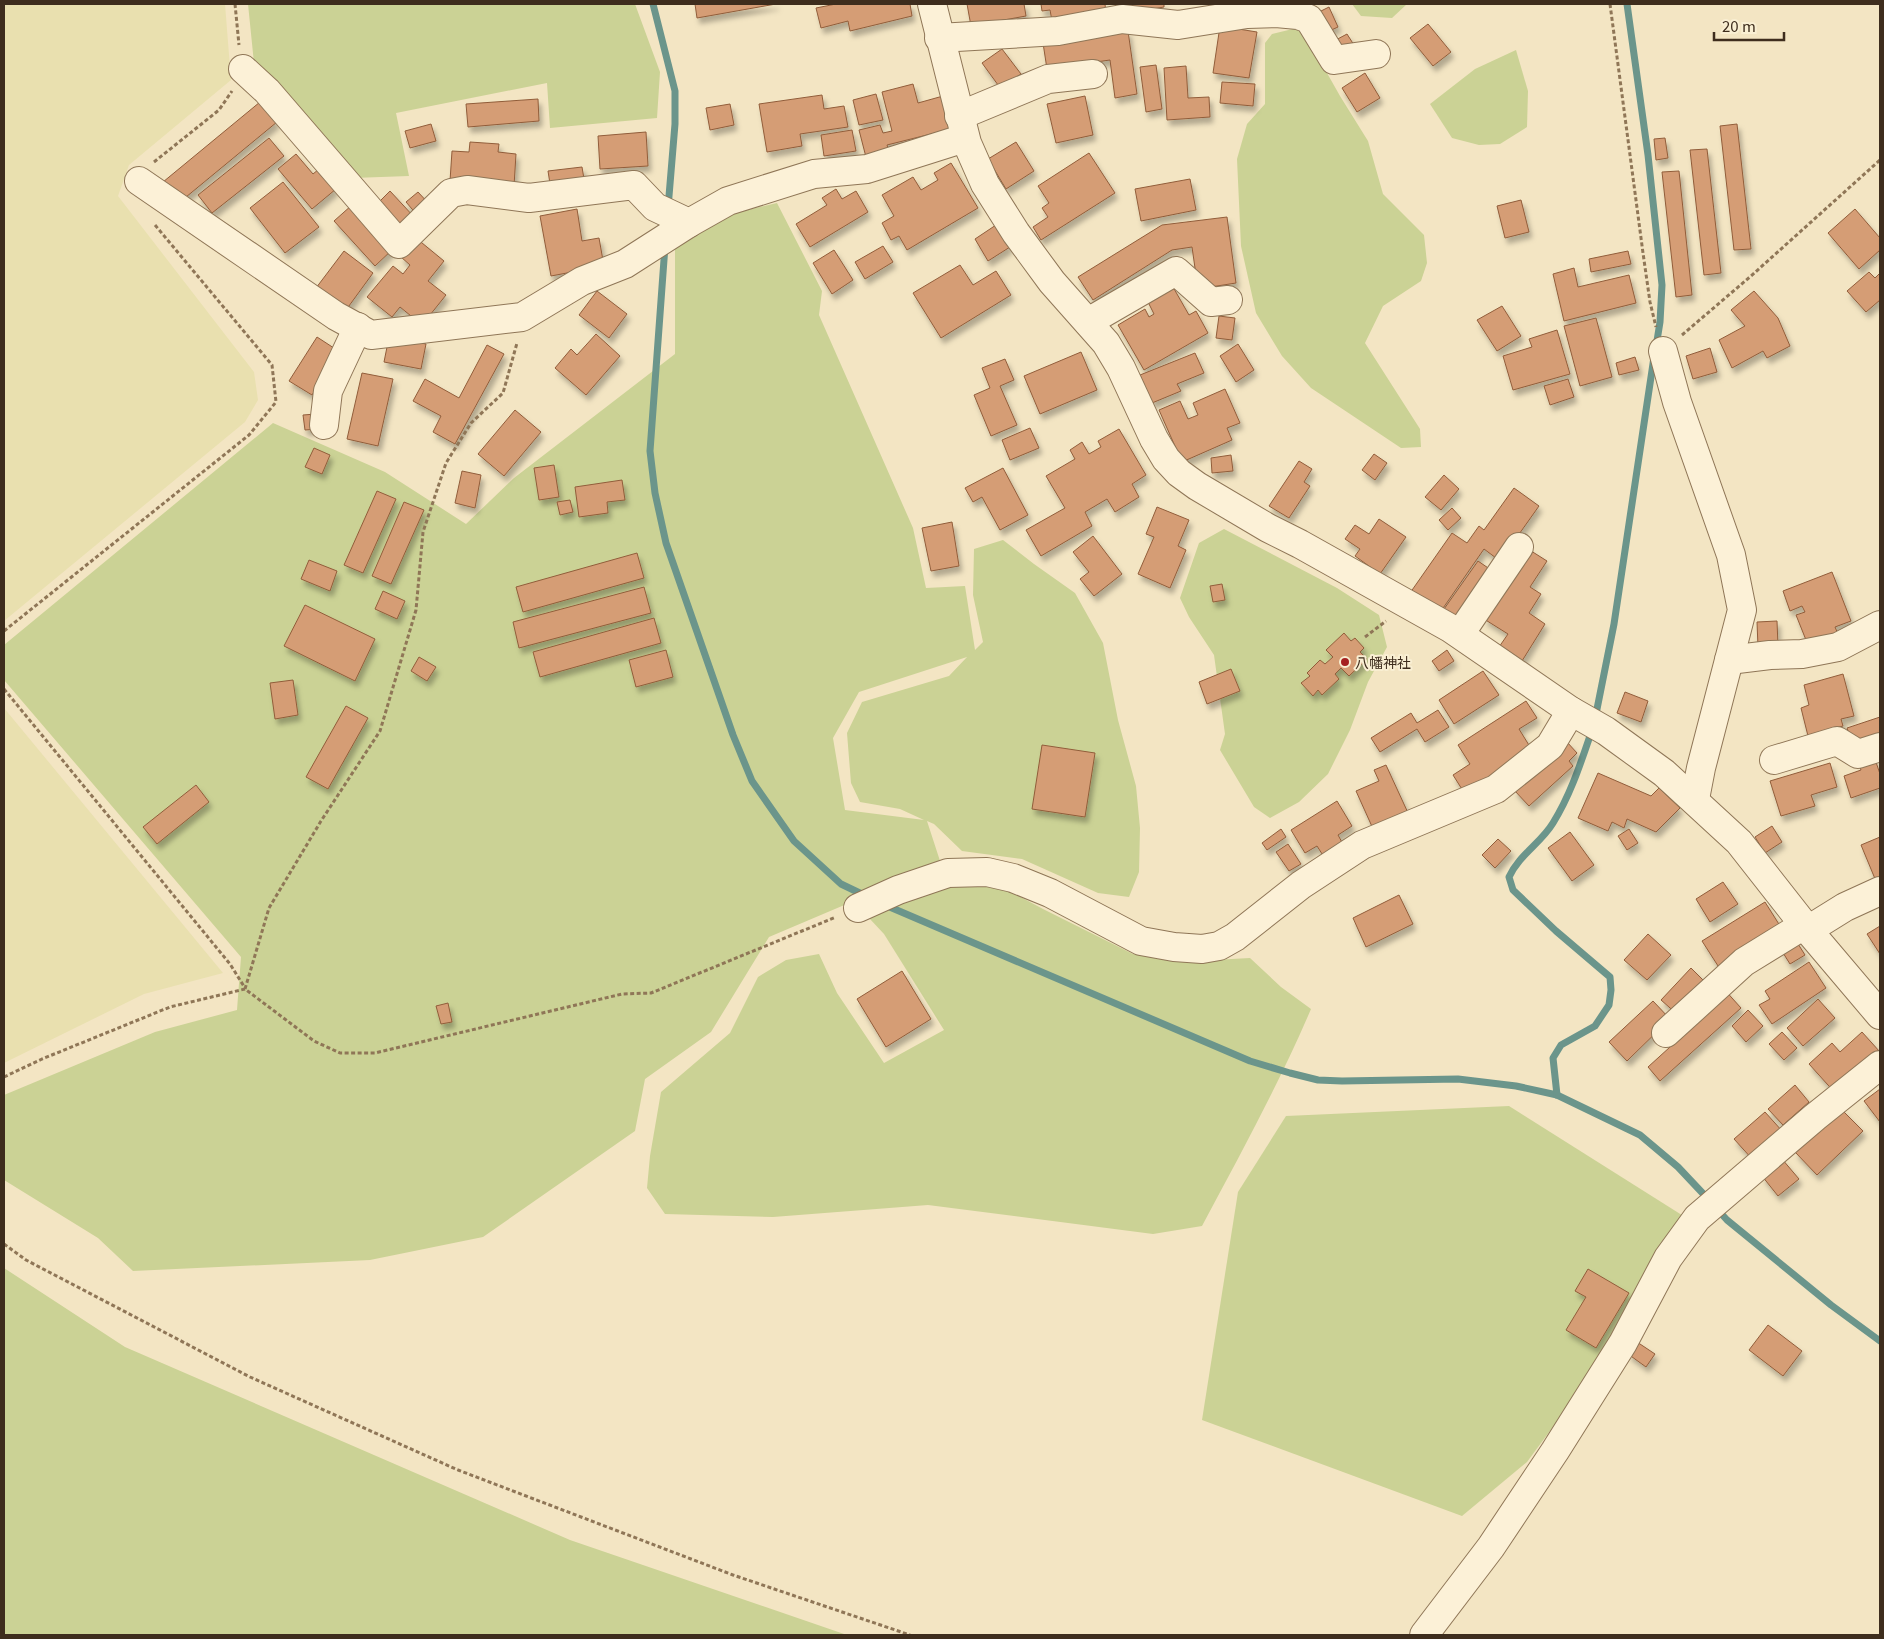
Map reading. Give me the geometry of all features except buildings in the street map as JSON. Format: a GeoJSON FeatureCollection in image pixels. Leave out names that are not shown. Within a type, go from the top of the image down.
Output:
{"type":"FeatureCollection","features":[{"type":"Feature","properties":{"kind":"street"},"geometry":{"type":"LineString","coordinates":[[932,4],[962,127],[985,184],[1016,233],[1052,282],[1106,343],[1121,368],[1154,439],[1166,459],[1179,472],[1198,486],[1268,528],[1460,634],[1664,773],[1695,799],[1739,842],[1806,928],[1880,1015]]}},
{"type":"Feature","properties":{"kind":"street"},"geometry":{"type":"LineString","coordinates":[[939,38],[1058,31],[1121,11],[1178,25],[1246,14],[1276,12],[1298,15],[1309,19],[1334,60],[1376,54]]}},
{"type":"Feature","properties":{"kind":"street"},"geometry":{"type":"LineString","coordinates":[[243,69],[268,91],[400,244],[451,193],[466,190],[529,198],[634,185],[655,207],[689,223]]}},
{"type":"Feature","properties":{"kind":"street"},"geometry":{"type":"LineString","coordinates":[[140,181],[336,316],[372,335],[522,317],[582,281],[625,264],[689,223],[728,201],[814,174],[867,168],[962,127],[1048,79],[1093,74]]}},
{"type":"Feature","properties":{"kind":"street"},"geometry":{"type":"LineString","coordinates":[[1088,322],[1176,271],[1211,302],[1228,300]]}},
{"type":"Feature","properties":{"kind":"street"},"geometry":{"type":"LineString","coordinates":[[324,425],[328,391],[358,327]]}},
{"type":"Feature","properties":{"kind":"street"},"geometry":{"type":"LineString","coordinates":[[1663,352],[1676,402],[1731,555],[1742,610],[1701,768],[1695,799]]}},
{"type":"Feature","properties":{"kind":"street"},"geometry":{"type":"LineString","coordinates":[[1460,634],[1519,547]]}},
{"type":"Feature","properties":{"kind":"street"},"geometry":{"type":"LineString","coordinates":[[1729,660],[1770,655],[1802,654],[1838,647],[1880,625]]}},
{"type":"Feature","properties":{"kind":"street"},"geometry":{"type":"LineString","coordinates":[[858,908],[892,893],[948,873],[987,872],[1013,878],[1050,893],[1141,941],[1174,947],[1202,948],[1219,946],[1235,937],[1301,885],[1362,845],[1496,789],[1550,746],[1588,721]]}},
{"type":"Feature","properties":{"kind":"street"},"geometry":{"type":"LineString","coordinates":[[1774,760],[1836,741],[1858,754],[1880,746]]}},
{"type":"Feature","properties":{"kind":"street"},"geometry":{"type":"LineString","coordinates":[[1666,1033],[1744,962],[1845,907],[1880,891]]}},
{"type":"Feature","properties":{"kind":"street"},"geometry":{"type":"LineString","coordinates":[[1424,1635],[1491,1547],[1544,1467],[1623,1343],[1668,1258],[1701,1215],[1815,1117],[1880,1065]]}},
{"type":"Feature","properties":{"kind":"path"},"geometry":{"type":"LineString","coordinates":[[140,181],[147,168],[219,110],[234,88],[243,69],[235,4]]}},
{"type":"Feature","properties":{"kind":"path"},"geometry":{"type":"LineString","coordinates":[[1610,4],[1642,253],[1650,302],[1663,352],[1880,160]]}},
{"type":"Feature","properties":{"kind":"path"},"geometry":{"type":"LineString","coordinates":[[4,631],[249,435],[276,402],[272,365],[154,224]]}},
{"type":"Feature","properties":{"kind":"path"},"geometry":{"type":"LineString","coordinates":[[245,989],[269,908],[321,820],[380,731],[416,610],[423,532],[446,463],[471,423],[503,393],[515,355],[522,317]]}},
{"type":"Feature","properties":{"kind":"path"},"geometry":{"type":"LineString","coordinates":[[4,689],[230,964],[245,989],[314,1040],[340,1053],[375,1053],[622,994],[651,993],[858,908]]}},
{"type":"Feature","properties":{"kind":"path"},"geometry":{"type":"LineString","coordinates":[[4,1077],[42,1059],[170,1007],[245,989]]}},
{"type":"Feature","properties":{"kind":"path"},"geometry":{"type":"LineString","coordinates":[[4,1244],[26,1260],[250,1377],[458,1470],[734,1575],[910,1635]]}},
{"type":"Feature","properties":{"kind":"shaded area"},"geometry":{"type":"Polygon","coordinates":[[[4,4],[225,4],[231,80],[129,165],[118,196],[254,372],[258,400],[245,422],[4,621],[4,4]]]}},
{"type":"Feature","properties":{"kind":"shaded area"},"geometry":{"type":"Polygon","coordinates":[[[4,708],[223,973],[144,994],[4,1063],[4,708]]]}},
{"type":"Feature","properties":{"kind":"green space"},"geometry":{"type":"Polygon","coordinates":[[[248,4],[635,4],[660,72],[657,118],[550,128],[547,83],[396,113],[409,176],[353,178],[255,73],[248,4]]]}},
{"type":"Feature","properties":{"kind":"green space"},"geometry":{"type":"Polygon","coordinates":[[[1352,4],[1407,4],[1392,18],[1361,16],[1352,4]]]}},
{"type":"Feature","properties":{"kind":"green space"},"geometry":{"type":"Polygon","coordinates":[[[1301,27],[1368,141],[1383,194],[1424,235],[1427,263],[1421,281],[1383,306],[1365,343],[1420,429],[1421,447],[1401,448],[1311,388],[1282,356],[1256,313],[1241,246],[1237,159],[1247,124],[1265,104],[1265,43],[1272,34],[1301,27]]]}},
{"type":"Feature","properties":{"kind":"green space"},"geometry":{"type":"Polygon","coordinates":[[[1516,50],[1528,91],[1527,127],[1500,144],[1479,145],[1452,138],[1430,104],[1475,69],[1516,50]]]}},
{"type":"Feature","properties":{"kind":"green space"},"geometry":{"type":"Polygon","coordinates":[[[777,203],[822,291],[819,315],[913,528],[926,588],[965,586],[975,650],[983,642],[973,595],[974,549],[1003,540],[1075,593],[1103,643],[1118,720],[1136,786],[1140,828],[1139,872],[1129,897],[1098,893],[1022,859],[962,851],[934,824],[927,821],[941,864],[769,937],[711,1032],[645,1079],[635,1131],[483,1237],[370,1260],[133,1271],[98,1238],[4,1180],[4,1095],[155,1032],[237,1010],[241,957],[4,680],[4,645],[273,423],[385,472],[466,524],[514,478],[675,354],[675,244],[735,213],[777,203]],[[967,657],[859,692],[833,738],[845,810],[924,820],[900,809],[860,802],[851,783],[847,733],[862,702],[949,676],[967,657]]]}},
{"type":"Feature","properties":{"kind":"green space"},"geometry":{"type":"Polygon","coordinates":[[[1224,529],[1337,588],[1379,615],[1387,647],[1368,682],[1350,730],[1328,774],[1299,802],[1270,818],[1254,807],[1220,750],[1225,734],[1214,655],[1189,617],[1180,598],[1199,543],[1224,529]]]}},
{"type":"Feature","properties":{"kind":"green space"},"geometry":{"type":"Polygon","coordinates":[[[951,882],[993,882],[1133,954],[1195,961],[1250,958],[1281,987],[1311,1009],[1245,1146],[1202,1226],[1153,1234],[928,1205],[773,1217],[665,1214],[647,1188],[650,1156],[661,1092],[730,1033],[758,977],[786,960],[819,954],[837,993],[884,1063],[944,1030],[884,934],[869,918],[905,899],[951,882]]]}},
{"type":"Feature","properties":{"kind":"green space"},"geometry":{"type":"Polygon","coordinates":[[[1509,1106],[1685,1217],[1603,1359],[1527,1462],[1462,1516],[1202,1420],[1238,1192],[1286,1116],[1509,1106]]]}},
{"type":"Feature","properties":{"kind":"green space"},"geometry":{"type":"Polygon","coordinates":[[[4,1268],[125,1347],[570,1540],[847,1635],[4,1635],[4,1268]]]}},
{"type":"Feature","properties":{"kind":"waterway"},"geometry":{"type":"LineString","coordinates":[[653,4],[675,91],[675,124],[668,208]]}},
{"type":"Feature","properties":{"kind":"waterway"},"geometry":{"type":"LineString","coordinates":[[1627,4],[1648,155],[1662,285],[1660,322],[1656,347]]}},
{"type":"Feature","properties":{"kind":"waterway"},"geometry":{"type":"LineString","coordinates":[[665,246],[650,451],[655,493],[666,543],[733,735],[752,781],[794,841],[841,884],[866,896]]}},
{"type":"Feature","properties":{"kind":"waterway"},"geometry":{"type":"LineString","coordinates":[[1595,719],[1614,624],[1654,357]]}},
{"type":"Feature","properties":{"kind":"waterway"},"geometry":{"type":"LineString","coordinates":[[1557,1095],[1553,1058],[1561,1045],[1595,1026],[1609,1005],[1610,977],[1556,931],[1513,890],[1509,877],[1518,862],[1553,823],[1575,778],[1592,730]]}},
{"type":"Feature","properties":{"kind":"waterway"},"geometry":{"type":"LineString","coordinates":[[885,905],[1250,1061],[1290,1073],[1318,1080],[1342,1081],[1458,1079],[1516,1086],[1557,1095],[1640,1135],[1678,1167],[1710,1201]]}},
{"type":"Feature","properties":{"kind":"waterway"},"geometry":{"type":"LineString","coordinates":[[1717,1209],[1727,1220],[1831,1305],[1880,1341]]}},
{"type":"Feature","properties":{"kind":"place","name":"八幡神社"},"geometry":{"type":"Point","coordinates":[1345,662]}}]}
